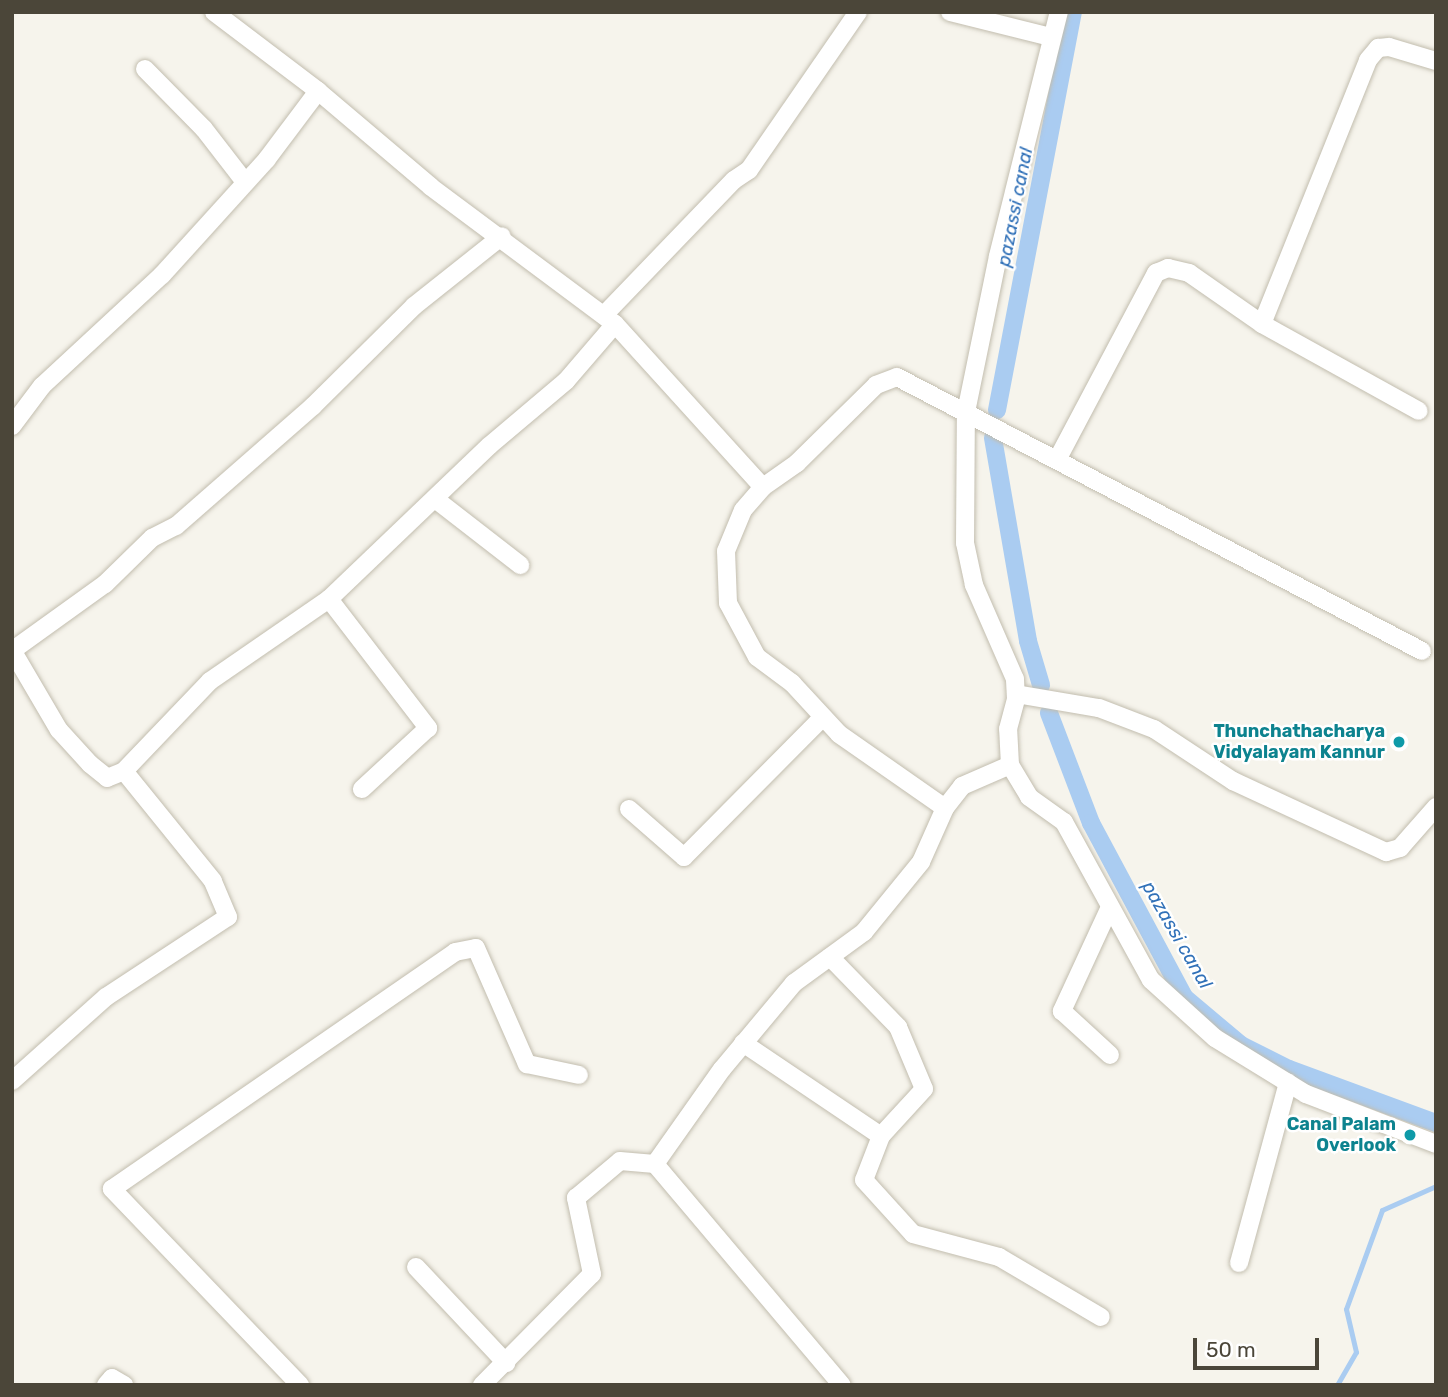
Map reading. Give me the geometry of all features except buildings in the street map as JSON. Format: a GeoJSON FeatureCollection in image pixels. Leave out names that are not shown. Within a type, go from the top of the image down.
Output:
{"type":"FeatureCollection","features":[{"type":"Feature","properties":{"kind":"street"},"geometry":{"type":"LineString","coordinates":[[214,12],[318,91],[430,187],[502,236],[610,319],[763,487]]}},
{"type":"Feature","properties":{"kind":"street"},"geometry":{"type":"LineString","coordinates":[[502,236],[414,306],[313,405],[176,526],[152,538],[105,583],[13,650],[59,730],[90,764],[107,778],[124,771],[210,681],[328,599],[566,381],[610,319],[733,180],[749,170],[858,12]]}},
{"type":"Feature","properties":{"kind":"street"},"geometry":{"type":"LineString","coordinates":[[950,12],[1051,37]]}},
{"type":"Feature","properties":{"kind":"street"},"geometry":{"type":"LineString","coordinates":[[1059,12],[1051,37],[966,412],[965,544],[974,586],[1015,679],[1016,694],[1008,729],[1010,765],[1028,796],[1064,822],[1151,981],[1214,1038],[1288,1083],[1436,1144]]}},
{"type":"Feature","properties":{"kind":"street"},"geometry":{"type":"LineString","coordinates":[[1262,324],[1368,60],[1378,48],[1389,47],[1435,58]]}},
{"type":"Feature","properties":{"kind":"street"},"geometry":{"type":"LineString","coordinates":[[145,69],[204,129],[245,182]]}},
{"type":"Feature","properties":{"kind":"street"},"geometry":{"type":"LineString","coordinates":[[12,426],[42,386],[144,294],[245,182],[318,91]]}},
{"type":"Feature","properties":{"kind":"street"},"geometry":{"type":"LineString","coordinates":[[1057,460],[1156,273],[1168,268],[1189,273],[1262,324],[1419,411]]}},
{"type":"Feature","properties":{"kind":"street"},"geometry":{"type":"LineString","coordinates":[[946,808],[839,734],[792,683],[757,657],[728,603],[728,538],[763,487],[797,463],[883,380],[903,379],[1422,651]]}},
{"type":"Feature","properties":{"kind":"street"},"geometry":{"type":"LineString","coordinates":[[435,499],[520,565]]}},
{"type":"Feature","properties":{"kind":"street"},"geometry":{"type":"LineString","coordinates":[[328,599],[428,728],[362,789]]}},
{"type":"Feature","properties":{"kind":"street"},"geometry":{"type":"LineString","coordinates":[[1016,694],[1099,708],[1154,729],[1233,781],[1386,852],[1400,848],[1436,807]]}},
{"type":"Feature","properties":{"kind":"street"},"geometry":{"type":"LineString","coordinates":[[629,809],[684,857],[823,717]]}},
{"type":"Feature","properties":{"kind":"street"},"geometry":{"type":"LineString","coordinates":[[655,1164],[743,1043],[794,983],[864,932],[921,862],[946,808],[962,786],[1010,765]]}},
{"type":"Feature","properties":{"kind":"street"},"geometry":{"type":"LineString","coordinates":[[12,1081],[106,997],[228,917],[213,881],[124,771]]}},
{"type":"Feature","properties":{"kind":"street"},"geometry":{"type":"LineString","coordinates":[[1110,906],[1062,1011],[1111,1055]]}},
{"type":"Feature","properties":{"kind":"street"},"geometry":{"type":"LineString","coordinates":[[300,1385],[112,1189],[455,952],[476,948],[527,1064],[579,1075]]}},
{"type":"Feature","properties":{"kind":"street"},"geometry":{"type":"LineString","coordinates":[[830,957],[898,1027],[924,1088],[881,1136],[864,1180],[914,1234],[999,1257],[1101,1317]]}},
{"type":"Feature","properties":{"kind":"street"},"geometry":{"type":"LineString","coordinates":[[743,1043],[881,1136]]}},
{"type":"Feature","properties":{"kind":"street"},"geometry":{"type":"LineString","coordinates":[[1239,1263],[1288,1083]]}},
{"type":"Feature","properties":{"kind":"street"},"geometry":{"type":"LineString","coordinates":[[482,1385],[592,1274],[576,1198],[620,1161],[655,1164],[842,1385]]}},
{"type":"Feature","properties":{"kind":"street"},"geometry":{"type":"LineString","coordinates":[[416,1267],[506,1363]]}},
{"type":"Feature","properties":{"kind":"street"},"geometry":{"type":"LineString","coordinates":[[106,1385],[112,1378],[124,1385]]}},
{"type":"Feature","properties":{"kind":"waterway","name":"pazassi canal"},"geometry":{"type":"LineString","coordinates":[[997,410],[1073,12]]}},
{"type":"Feature","properties":{"kind":"waterway","name":"pazassi canal"},"geometry":{"type":"LineString","coordinates":[[993,438],[1028,641],[1041,685]]}},
{"type":"Feature","properties":{"kind":"waterway","name":"pazassi canal"},"geometry":{"type":"LineString","coordinates":[[1049,713],[1091,823],[1185,998],[1241,1045],[1289,1069],[1436,1123]]}},
{"type":"Feature","properties":{"kind":"waterway"},"geometry":{"type":"LineString","coordinates":[[1337,1385],[1356,1352],[1346,1309],[1382,1210],[1436,1186]]}},
{"type":"Feature","properties":{"kind":"place","name":"Thunchathacharya Vidyalayam Kannur"},"geometry":{"type":"Point","coordinates":[1399,742]}},
{"type":"Feature","properties":{"kind":"place","name":"Canal Palam Overlook"},"geometry":{"type":"Point","coordinates":[1410,1135]}}]}
